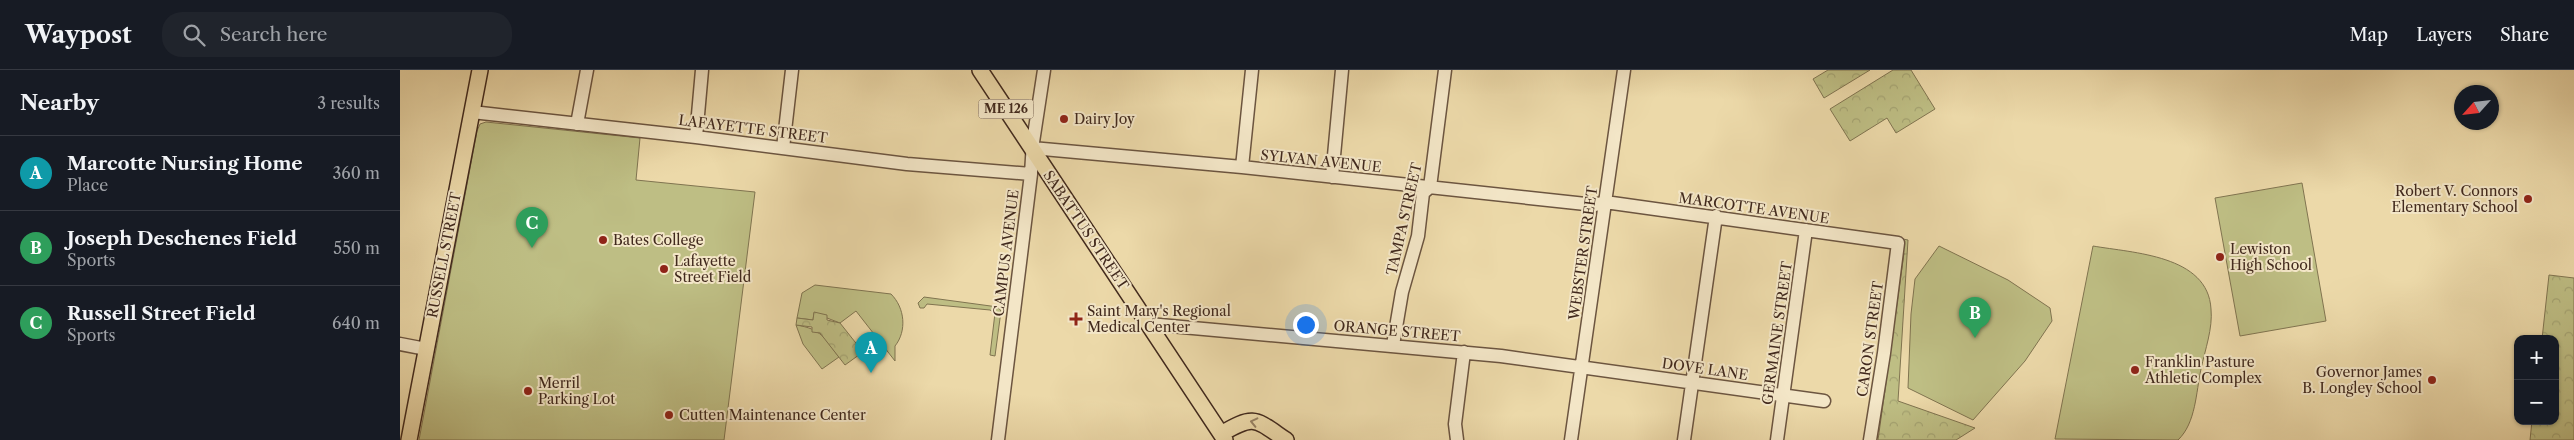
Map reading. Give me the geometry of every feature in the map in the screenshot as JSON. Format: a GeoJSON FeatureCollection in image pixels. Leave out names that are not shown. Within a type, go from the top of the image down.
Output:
{"type":"FeatureCollection","features":[{"type":"Feature","properties":{"kind":"main road","name":"RUSSELL STREET"},"geometry":{"type":"LineString","coordinates":[[409,440],[480,70]]}},
{"type":"Feature","properties":{"kind":"main road","name":"SABATTUS STREET"},"geometry":{"type":"LineString","coordinates":[[980,70],[1150,324],[1223,437]]}},
{"type":"Feature","properties":{"kind":"main road"},"geometry":{"type":"LineString","coordinates":[[1223,437],[1244,421],[1252,420],[1286,440]]}},
{"type":"Feature","properties":{"kind":"street"},"geometry":{"type":"LineString","coordinates":[[696,136],[702,70]]}},
{"type":"Feature","properties":{"kind":"street"},"geometry":{"type":"LineString","coordinates":[[783,148],[792,70]]}},
{"type":"Feature","properties":{"kind":"street","name":"CAMPUS AVENUE"},"geometry":{"type":"LineString","coordinates":[[998,440],[1031,174],[1032,148],[1044,70]]}},
{"type":"Feature","properties":{"kind":"street"},"geometry":{"type":"LineString","coordinates":[[1242,167],[1252,70]]}},
{"type":"Feature","properties":{"kind":"street"},"geometry":{"type":"LineString","coordinates":[[1332,177],[1342,70]]}},
{"type":"Feature","properties":{"kind":"street","name":"TAMPA STREET"},"geometry":{"type":"LineString","coordinates":[[1393,345],[1402,292],[1418,236],[1423,193],[1430,188],[1445,70]]}},
{"type":"Feature","properties":{"kind":"street","name":"WEBSTER STREET"},"geometry":{"type":"LineString","coordinates":[[1571,440],[1624,70]]}},
{"type":"Feature","properties":{"kind":"street"},"geometry":{"type":"LineString","coordinates":[[577,124],[588,71]]}},
{"type":"Feature","properties":{"kind":"street","name":"LAFAYETTE STREET"},"geometry":{"type":"LineString","coordinates":[[472,112],[696,136],[907,164],[1031,174]]}},
{"type":"Feature","properties":{"kind":"street","name":"SYLVAN AVENUE"},"geometry":{"type":"LineString","coordinates":[[1032,148],[1242,167],[1595,205],[1605,202]]}},
{"type":"Feature","properties":{"kind":"street","name":"MARCOTTE AVENUE"},"geometry":{"type":"LineString","coordinates":[[1605,202],[1716,216],[1898,243]]}},
{"type":"Feature","properties":{"kind":"street"},"geometry":{"type":"LineString","coordinates":[[1684,440],[1716,216]]}},
{"type":"Feature","properties":{"kind":"street","name":"GERMAINE STREET"},"geometry":{"type":"LineString","coordinates":[[1777,440],[1806,230]]}},
{"type":"Feature","properties":{"kind":"street","name":"CARON STREET"},"geometry":{"type":"LineString","coordinates":[[1870,440],[1898,243]]}},
{"type":"Feature","properties":{"kind":"street","name":"ORANGE STREET"},"geometry":{"type":"LineString","coordinates":[[1150,324],[1464,352],[1581,367]]}},
{"type":"Feature","properties":{"kind":"street"},"geometry":{"type":"LineString","coordinates":[[400,344],[426,349]]}},
{"type":"Feature","properties":{"kind":"street"},"geometry":{"type":"LineString","coordinates":[[1457,440],[1455,424],[1464,352]]}},
{"type":"Feature","properties":{"kind":"street","name":"DOVE LANE"},"geometry":{"type":"LineString","coordinates":[[1581,367],[1824,401]]}},
{"type":"Feature","properties":{"kind":"green space"},"geometry":{"type":"Polygon","coordinates":[[[1828,70],[1870,70],[1824,98],[1813,79],[1828,70]]]}},
{"type":"Feature","properties":{"kind":"green space"},"geometry":{"type":"Polygon","coordinates":[[[1893,70],[1911,70],[1935,109],[1896,133],[1887,118],[1850,141],[1830,109],[1893,70]]]}},
{"type":"Feature","properties":{"kind":"green space","name":"Bates College"},"geometry":{"type":"Polygon","coordinates":[[[486,122],[640,138],[636,180],[755,192],[724,440],[419,440],[477,131],[480,124],[486,122]]]}},
{"type":"Feature","properties":{"kind":"green space"},"geometry":{"type":"Polygon","coordinates":[[[2302,183],[2326,321],[2240,336],[2215,198],[2302,183]]]}},
{"type":"Feature","properties":{"kind":"green space"},"geometry":{"type":"Polygon","coordinates":[[[1903,239],[1908,240],[1898,401],[1975,428],[1956,440],[1878,440],[1904,253],[1902,252],[1903,239]]]}},
{"type":"Feature","properties":{"kind":"green space"},"geometry":{"type":"Polygon","coordinates":[[[1939,246],[2008,280],[2050,308],[2052,321],[2025,361],[1973,420],[1908,388],[1911,314],[1915,279],[1939,246]]]}},
{"type":"Feature","properties":{"kind":"green space","name":"Franklin Pasture Athletic Complex"},"geometry":{"type":"Polygon","coordinates":[[[2093,246],[2128,251],[2166,260],[2183,267],[2197,277],[2207,291],[2211,309],[2210,331],[2192,416],[2184,433],[2178,440],[2055,439],[2093,246]]]}},
{"type":"Feature","properties":{"kind":"green space"},"geometry":{"type":"Polygon","coordinates":[[[2549,275],[2574,278],[2574,440],[2530,440],[2532,425],[2559,425],[2559,335],[2542,335],[2549,275]]]}},
{"type":"Feature","properties":{"kind":"green space"},"geometry":{"type":"Polygon","coordinates":[[[815,285],[891,294],[899,306],[903,320],[901,334],[895,346],[895,361],[856,311],[840,323],[814,313],[813,320],[797,318],[802,293],[815,285]]]}},
{"type":"Feature","properties":{"kind":"green space"},"geometry":{"type":"Polygon","coordinates":[[[924,297],[998,307],[1001,311],[995,356],[990,355],[995,313],[990,310],[927,304],[924,308],[920,308],[918,303],[924,297]]]}},
{"type":"Feature","properties":{"kind":"green space"},"geometry":{"type":"Polygon","coordinates":[[[814,312],[827,315],[827,320],[840,323],[863,352],[845,365],[820,333],[812,332],[812,327],[796,325],[797,318],[813,320],[814,312]]]}},
{"type":"Feature","properties":{"kind":"green space"},"geometry":{"type":"Polygon","coordinates":[[[796,325],[812,329],[822,335],[839,357],[822,369],[803,344],[796,325]]]}},
{"type":"Feature","properties":{"kind":"place","name":"Dairy Joy"},"geometry":{"type":"Point","coordinates":[1064,119]}},
{"type":"Feature","properties":{"kind":"place","name":"Robert V. Connors Elementary School"},"geometry":{"type":"Point","coordinates":[2528,199]}},
{"type":"Feature","properties":{"kind":"place","name":"Bates College"},"geometry":{"type":"Point","coordinates":[603,240]}},
{"type":"Feature","properties":{"kind":"place","name":"Russell Street Field"},"geometry":{"type":"Point","coordinates":[532,248]}},
{"type":"Feature","properties":{"kind":"place","name":"Lewiston High School"},"geometry":{"type":"Point","coordinates":[2220,257]}},
{"type":"Feature","properties":{"kind":"place","name":"Lafayette Street Field"},"geometry":{"type":"Point","coordinates":[664,269]}},
{"type":"Feature","properties":{"kind":"place","name":"Saint Mary's Regional Medical Center"},"geometry":{"type":"Point","coordinates":[1076,319]}},
{"type":"Feature","properties":{"kind":"place","name":"Joseph Deschenes Field"},"geometry":{"type":"Point","coordinates":[1975,338]}},
{"type":"Feature","properties":{"kind":"place","name":"Franklin Pasture Athletic Complex"},"geometry":{"type":"Point","coordinates":[2135,370]}},
{"type":"Feature","properties":{"kind":"place","name":"Marcotte Nursing Home"},"geometry":{"type":"Point","coordinates":[871,373]}},
{"type":"Feature","properties":{"kind":"place","name":"Governor James B. Longley School"},"geometry":{"type":"Point","coordinates":[2432,380]}},
{"type":"Feature","properties":{"kind":"place","name":"Merril Parking Lot"},"geometry":{"type":"Point","coordinates":[528,391]}},
{"type":"Feature","properties":{"kind":"place","name":"Cutten Maintenance Center"},"geometry":{"type":"Point","coordinates":[669,415]}}]}
